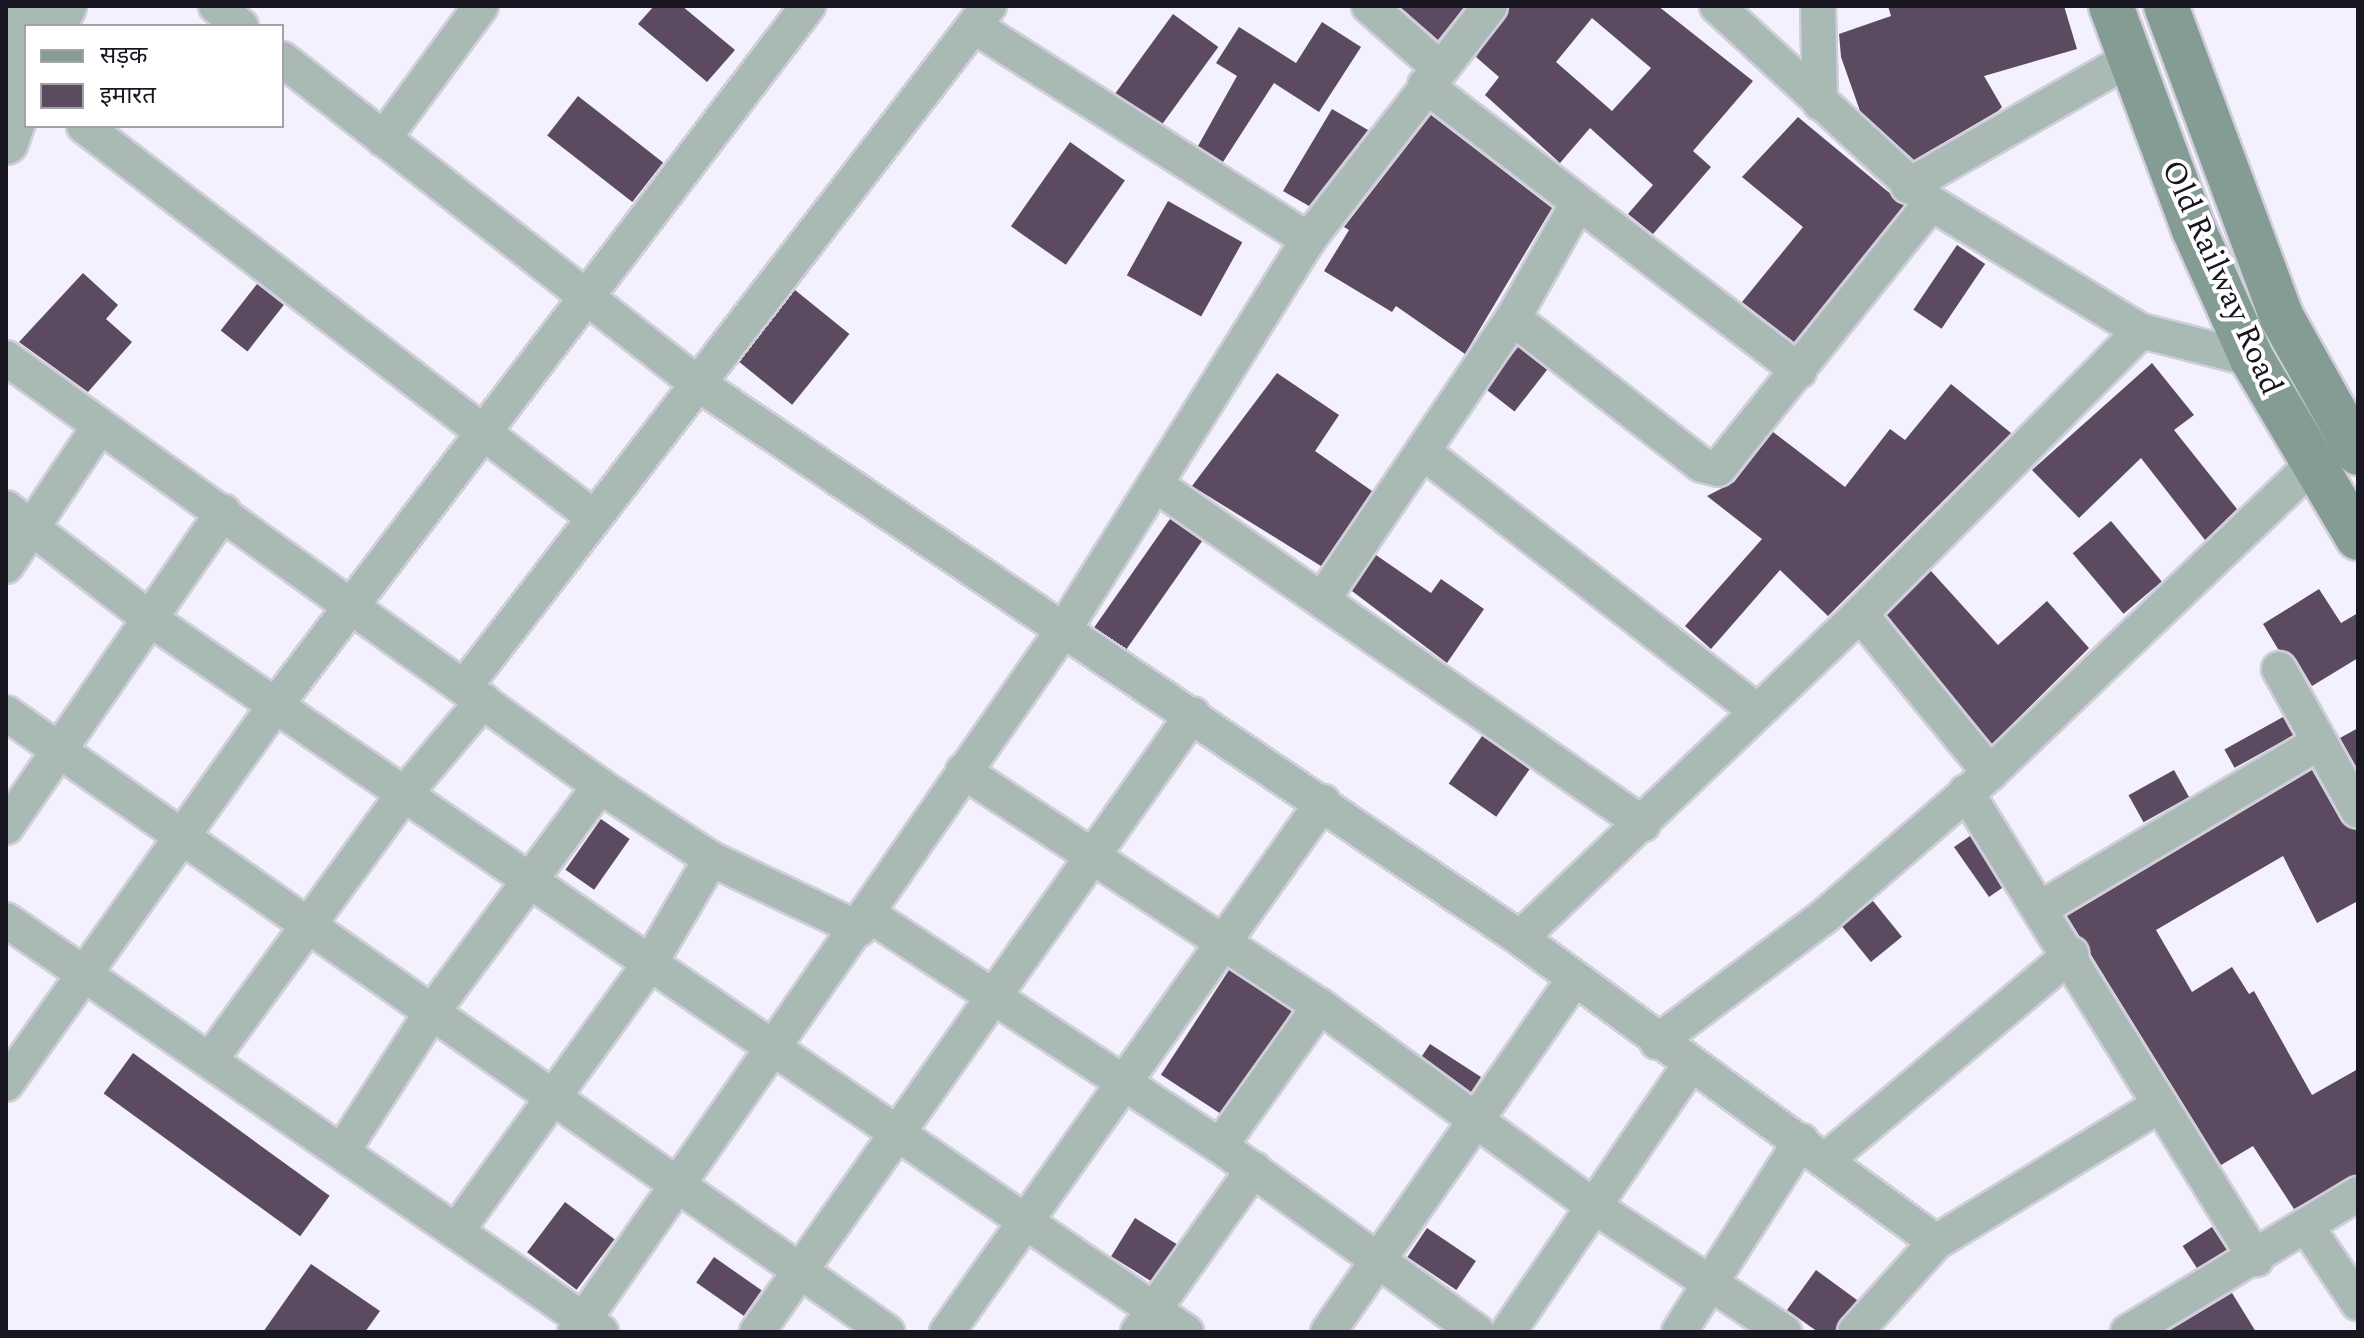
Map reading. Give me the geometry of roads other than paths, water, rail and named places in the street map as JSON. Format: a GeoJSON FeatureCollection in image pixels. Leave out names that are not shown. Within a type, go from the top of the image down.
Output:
{"type":"FeatureCollection","features":[{"type":"Feature","properties":{"kind":"main road","name":"Old Railway Road"},"geometry":{"type":"LineString","coordinates":[[2111,6],[2128,60],[2252,359],[2358,538]]}},
{"type":"Feature","properties":{"kind":"main road","name":"Old Railway Road"},"geometry":{"type":"LineString","coordinates":[[2166,6],[2281,316],[2358,453]]}},
{"type":"Feature","properties":{"kind":"street"},"geometry":{"type":"LineString","coordinates":[[6,63],[30,6]]}},
{"type":"Feature","properties":{"kind":"street"},"geometry":{"type":"LineString","coordinates":[[55,24],[64,6]]}},
{"type":"Feature","properties":{"kind":"street"},"geometry":{"type":"LineString","coordinates":[[216,6],[238,24]]}},
{"type":"Feature","properties":{"kind":"street"},"geometry":{"type":"LineString","coordinates":[[383,139],[481,6]]}},
{"type":"Feature","properties":{"kind":"street"},"geometry":{"type":"LineString","coordinates":[[6,1084],[184,839],[275,706],[584,296],[808,6]]}},
{"type":"Feature","properties":{"kind":"street"},"geometry":{"type":"LineString","coordinates":[[1369,6],[1431,76],[1578,203],[1799,371]]}},
{"type":"Feature","properties":{"kind":"street"},"geometry":{"type":"LineString","coordinates":[[6,920],[457,1230],[587,1328],[1159,487],[1308,240],[1431,76],[1490,6]]}},
{"type":"Feature","properties":{"kind":"street"},"geometry":{"type":"LineString","coordinates":[[1717,6],[1920,195],[2141,331],[2252,359]]}},
{"type":"Feature","properties":{"kind":"street"},"geometry":{"type":"LineString","coordinates":[[1818,6],[1820,103]]}},
{"type":"Feature","properties":{"kind":"street"},"geometry":{"type":"LineString","coordinates":[[210,1060],[405,793],[591,515],[982,16],[1308,240]]}},
{"type":"Feature","properties":{"kind":"street"},"geometry":{"type":"LineString","coordinates":[[1513,318],[1707,467],[1726,465],[1799,371],[1920,195],[2128,60]]}},
{"type":"Feature","properties":{"kind":"street"},"geometry":{"type":"LineString","coordinates":[[284,61],[694,381],[1066,626],[1520,938],[1657,1042],[1814,1150],[1936,1242]]}},
{"type":"Feature","properties":{"kind":"street"},"geometry":{"type":"LineString","coordinates":[[6,72],[24,81]]}},
{"type":"Feature","properties":{"kind":"street"},"geometry":{"type":"LineString","coordinates":[[6,142],[24,88]]}},
{"type":"Feature","properties":{"kind":"street"},"geometry":{"type":"LineString","coordinates":[[87,128],[591,515]]}},
{"type":"Feature","properties":{"kind":"street"},"geometry":{"type":"LineString","coordinates":[[1324,597],[1513,318],[1578,203]]}},
{"type":"Feature","properties":{"kind":"street"},"geometry":{"type":"LineString","coordinates":[[1520,938],[1860,614],[2141,331]]}},
{"type":"Feature","properties":{"kind":"street"},"geometry":{"type":"LineString","coordinates":[[6,358],[600,786],[711,859],[864,921],[992,996],[1254,1169],[1477,1332]]}},
{"type":"Feature","properties":{"kind":"street"},"geometry":{"type":"LineString","coordinates":[[6,566],[19,518],[99,427]]}},
{"type":"Feature","properties":{"kind":"street"},"geometry":{"type":"LineString","coordinates":[[1423,452],[1757,711]]}},
{"type":"Feature","properties":{"kind":"street"},"geometry":{"type":"LineString","coordinates":[[1657,1042],[1826,915],[1978,782],[2312,465]]}},
{"type":"Feature","properties":{"kind":"street"},"geometry":{"type":"LineString","coordinates":[[1159,487],[1324,597],[1643,824]]}},
{"type":"Feature","properties":{"kind":"street"},"geometry":{"type":"LineString","coordinates":[[6,827],[223,512]]}},
{"type":"Feature","properties":{"kind":"street"},"geometry":{"type":"LineString","coordinates":[[19,518],[150,619],[528,881],[1029,1221],[1146,1320],[1186,1332]]}},
{"type":"Feature","properties":{"kind":"street"},"geometry":{"type":"LineString","coordinates":[[1860,614],[1978,782],[2043,907],[2160,1105],[2256,1259]]}},
{"type":"Feature","properties":{"kind":"street"},"geometry":{"type":"LineString","coordinates":[[2279,669],[2358,811]]}},
{"type":"Feature","properties":{"kind":"street"},"geometry":{"type":"LineString","coordinates":[[6,713],[310,924],[548,1098],[887,1332]]}},
{"type":"Feature","properties":{"kind":"street"},"geometry":{"type":"LineString","coordinates":[[757,1332],[894,1130],[1193,714]]}},
{"type":"Feature","properties":{"kind":"street"},"geometry":{"type":"LineString","coordinates":[[2043,907],[2320,742]]}},
{"type":"Feature","properties":{"kind":"street"},"geometry":{"type":"LineString","coordinates":[[963,771],[1094,854],[1320,1006],[1595,1207],[1784,1332]]}},
{"type":"Feature","properties":{"kind":"street"},"geometry":{"type":"LineString","coordinates":[[343,1150],[432,1012],[600,786]]}},
{"type":"Feature","properties":{"kind":"street"},"geometry":{"type":"LineString","coordinates":[[947,1332],[1029,1221],[1223,940],[1323,802]]}},
{"type":"Feature","properties":{"kind":"street"},"geometry":{"type":"LineString","coordinates":[[457,1230],[548,1098],[650,963],[711,859]]}},
{"type":"Feature","properties":{"kind":"street"},"geometry":{"type":"LineString","coordinates":[[1679,1332],[1711,1284],[1814,1150],[2071,954]]}},
{"type":"Feature","properties":{"kind":"street"},"geometry":{"type":"LineString","coordinates":[[1328,1332],[1574,979]]}},
{"type":"Feature","properties":{"kind":"street"},"geometry":{"type":"LineString","coordinates":[[1220,1146],[1320,1006]]}},
{"type":"Feature","properties":{"kind":"street"},"geometry":{"type":"LineString","coordinates":[[1508,1332],[1690,1065]]}},
{"type":"Feature","properties":{"kind":"street"},"geometry":{"type":"LineString","coordinates":[[1855,1332],[1936,1242],[2160,1105]]}},
{"type":"Feature","properties":{"kind":"street"},"geometry":{"type":"LineString","coordinates":[[1146,1320],[1254,1169]]}},
{"type":"Feature","properties":{"kind":"street"},"geometry":{"type":"LineString","coordinates":[[2128,1332],[2163,1323],[2358,1194]]}},
{"type":"Feature","properties":{"kind":"street"},"geometry":{"type":"LineString","coordinates":[[2307,1227],[2358,1303]]}}]}
